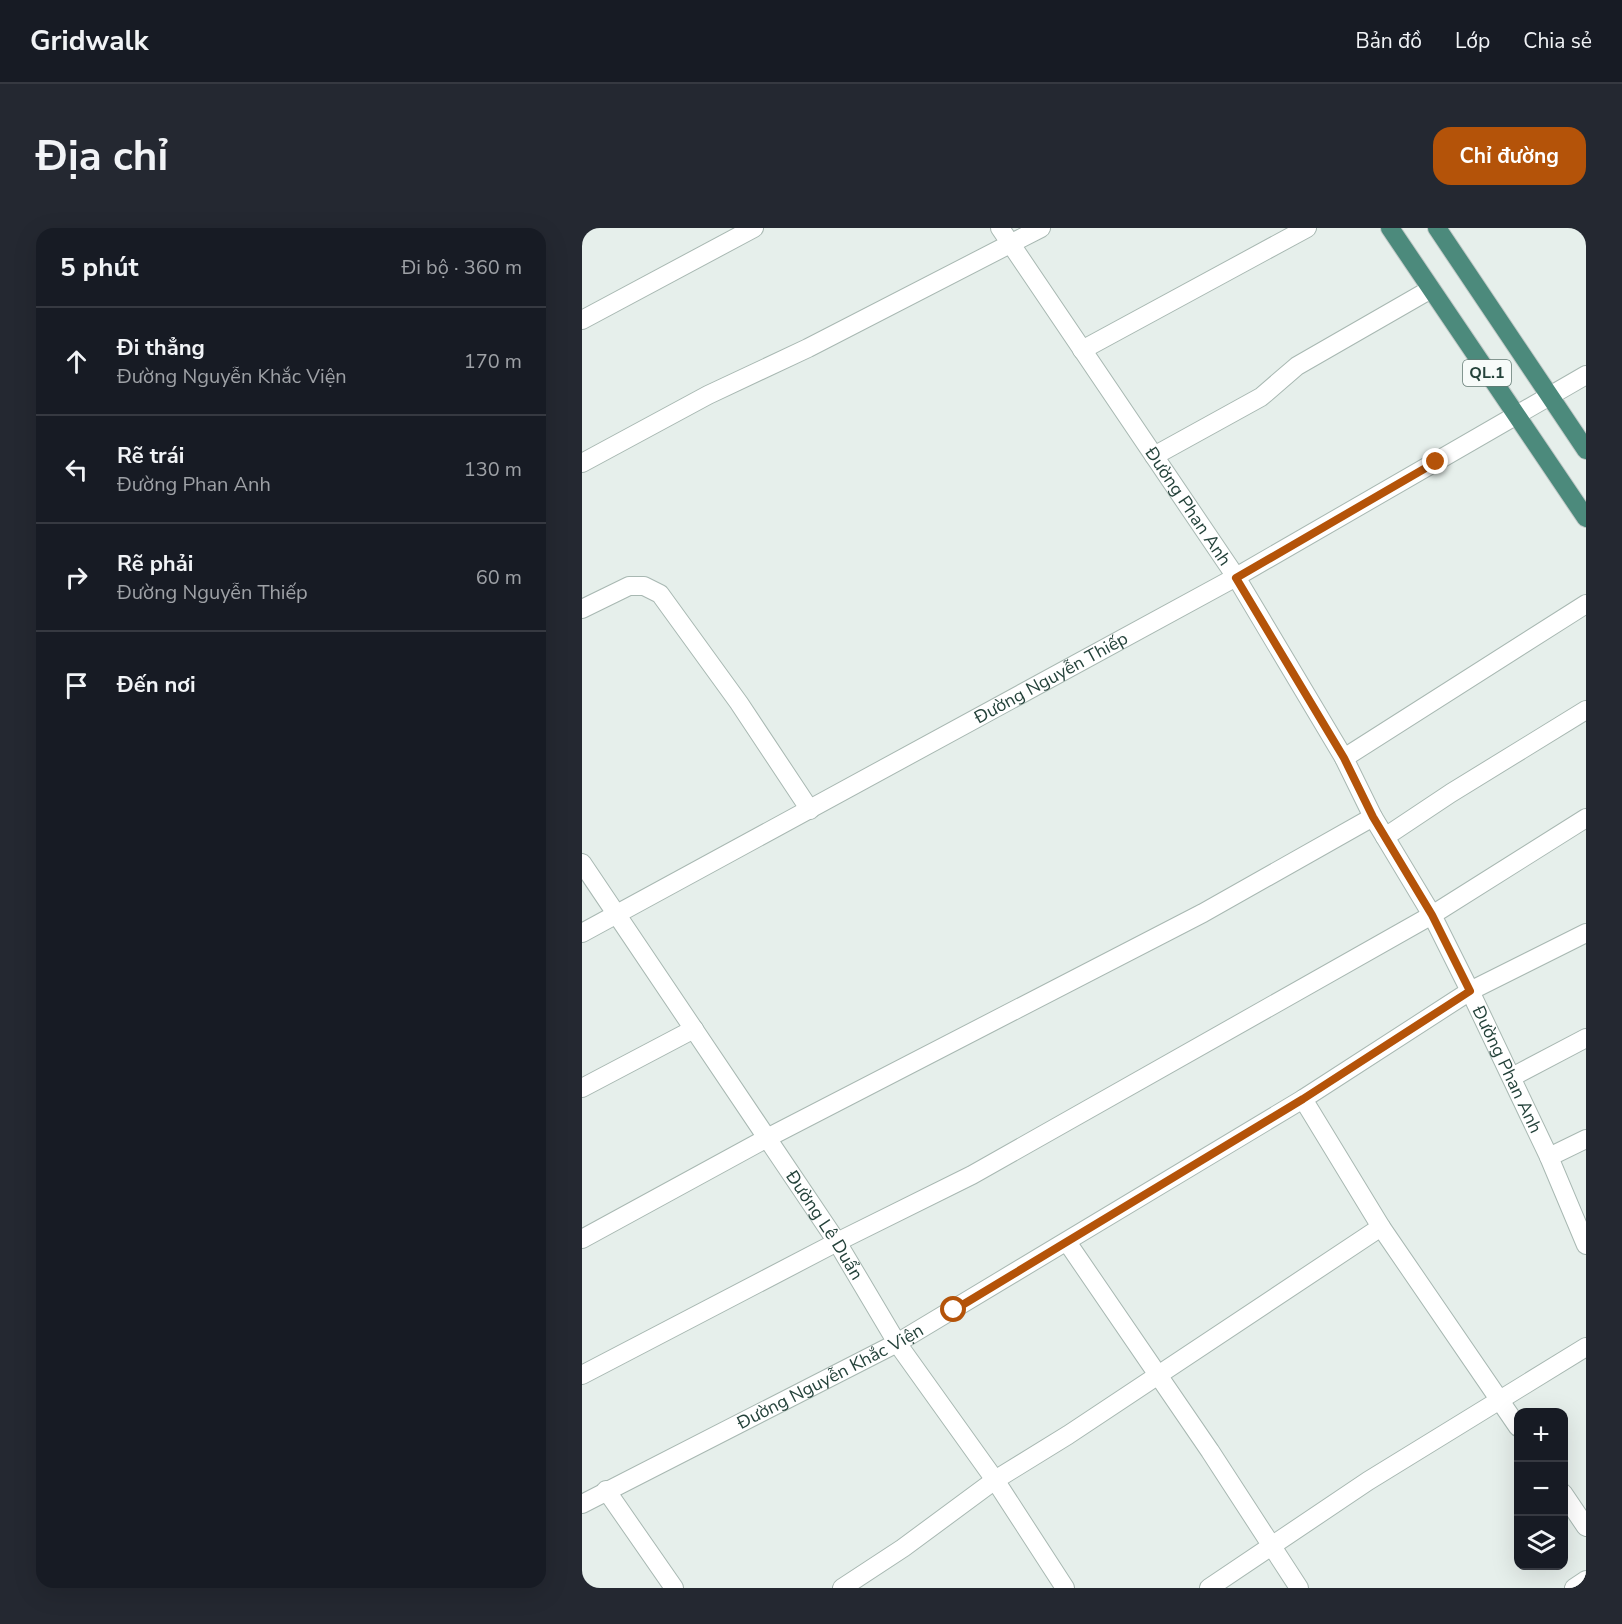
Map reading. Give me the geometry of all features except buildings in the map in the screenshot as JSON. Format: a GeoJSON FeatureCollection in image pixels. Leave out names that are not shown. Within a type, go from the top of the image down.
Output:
{"type":"FeatureCollection","features":[{"type":"Feature","properties":{"kind":"highway","name":"QL.1"},"geometry":{"type":"LineString","coordinates":[[1390,228],[1586,518]]}},
{"type":"Feature","properties":{"kind":"highway","name":"QL.1"},"geometry":{"type":"LineString","coordinates":[[1437,228],[1586,450]]}},
{"type":"Feature","properties":{"kind":"street"},"geometry":{"type":"LineString","coordinates":[[582,320],[754,228]]}},
{"type":"Feature","properties":{"kind":"street","name":"Đường Phan Anh"},"geometry":{"type":"LineString","coordinates":[[1000,228],[1236,578],[1344,758],[1373,817],[1432,915],[1512,1077],[1585,1240]]}},
{"type":"Feature","properties":{"kind":"street"},"geometry":{"type":"LineString","coordinates":[[582,463],[708,395],[808,348],[1041,228]]}},
{"type":"Feature","properties":{"kind":"street"},"geometry":{"type":"LineString","coordinates":[[1082,350],[1308,228]]}},
{"type":"Feature","properties":{"kind":"street"},"geometry":{"type":"LineString","coordinates":[[1154,456],[1261,396],[1297,366],[1431,289]]}},
{"type":"Feature","properties":{"kind":"street","name":"Đường Nguyễn Thiếp"},"geometry":{"type":"LineString","coordinates":[[582,933],[1236,578],[1586,375]]}},
{"type":"Feature","properties":{"kind":"street"},"geometry":{"type":"LineString","coordinates":[[582,609],[629,586],[644,586],[660,594],[739,703],[810,810]]}},
{"type":"Feature","properties":{"kind":"street"},"geometry":{"type":"LineString","coordinates":[[1344,758],[1586,604]]}},
{"type":"Feature","properties":{"kind":"street"},"geometry":{"type":"LineString","coordinates":[[1385,837],[1451,793],[1586,710]]}},
{"type":"Feature","properties":{"kind":"street"},"geometry":{"type":"LineString","coordinates":[[582,1239],[769,1137],[1203,913],[1373,817]]}},
{"type":"Feature","properties":{"kind":"street"},"geometry":{"type":"LineString","coordinates":[[582,1375],[837,1242],[972,1175],[1432,915],[1586,818]]}},
{"type":"Feature","properties":{"kind":"street","name":"Đường Lê Duẩn"},"geometry":{"type":"LineString","coordinates":[[582,863],[769,1137],[837,1242],[897,1344],[995,1480],[1065,1588]]}},
{"type":"Feature","properties":{"kind":"street","name":"Đường Nguyễn Khắc Viện"},"geometry":{"type":"LineString","coordinates":[[582,1504],[897,1344],[1303,1099],[1470,991],[1586,933]]}},
{"type":"Feature","properties":{"kind":"street"},"geometry":{"type":"LineString","coordinates":[[582,1088],[694,1029]]}},
{"type":"Feature","properties":{"kind":"street"},"geometry":{"type":"LineString","coordinates":[[1512,1077],[1586,1038]]}},
{"type":"Feature","properties":{"kind":"street"},"geometry":{"type":"LineString","coordinates":[[1303,1099],[1381,1227],[1514,1421]]}},
{"type":"Feature","properties":{"kind":"street"},"geometry":{"type":"LineString","coordinates":[[1549,1157],[1586,1139]]}},
{"type":"Feature","properties":{"kind":"street"},"geometry":{"type":"LineString","coordinates":[[843,1588],[903,1548],[995,1480],[1068,1435],[1381,1227]]}},
{"type":"Feature","properties":{"kind":"street"},"geometry":{"type":"LineString","coordinates":[[1067,1242],[1159,1374],[1299,1588]]}},
{"type":"Feature","properties":{"kind":"street"},"geometry":{"type":"LineString","coordinates":[[1209,1588],[1368,1481],[1586,1347]]}},
{"type":"Feature","properties":{"kind":"street"},"geometry":{"type":"LineString","coordinates":[[606,1490],[674,1588]]}},
{"type":"Feature","properties":{"kind":"street"},"geometry":{"type":"LineString","coordinates":[[1568,1500],[1586,1527]]}},
{"type":"Feature","properties":{"kind":"street"},"geometry":{"type":"LineString","coordinates":[[1574,1588],[1586,1580]]}},
{"type":"Feature","properties":{"kind":"route"},"geometry":{"type":"LineString","coordinates":[[954,1310],[1303,1099],[1470,991],[1432,915],[1373,817],[1344,758],[1236,578],[1436,462]]}}]}
